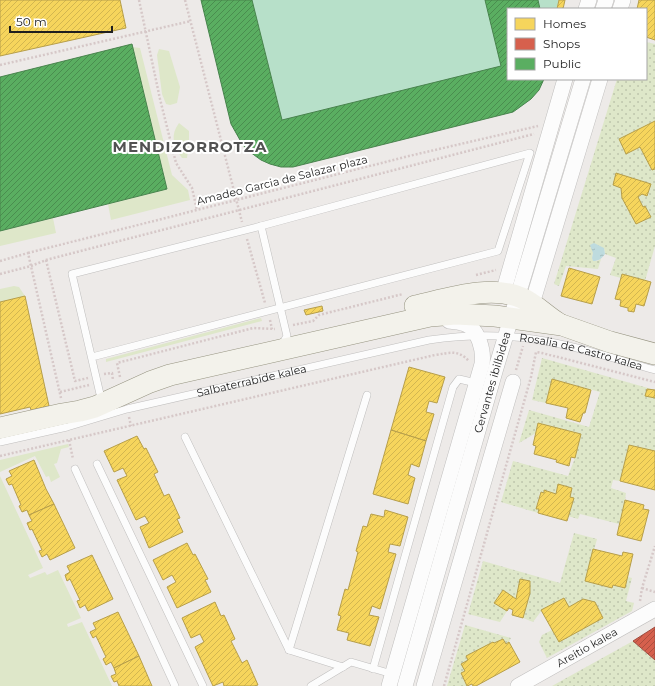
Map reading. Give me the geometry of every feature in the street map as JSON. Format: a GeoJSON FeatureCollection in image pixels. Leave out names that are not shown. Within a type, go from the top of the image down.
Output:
{"type":"FeatureCollection","features":[{"type":"Feature","properties":{"kind":"street","name":"Cervantes ibilbidea"},"geometry":{"type":"LineString","coordinates":[[518,298],[545,129],[565,80]]}},
{"type":"Feature","properties":{"kind":"street","name":"Cervantes ibilbidea"},"geometry":{"type":"LineString","coordinates":[[518,298],[583,80]]}},
{"type":"Feature","properties":{"kind":"street","name":"Cervantes ibilbidea"},"geometry":{"type":"LineString","coordinates":[[405,686],[508,327],[600,80]]}},
{"type":"Feature","properties":{"kind":"street"},"geometry":{"type":"LineString","coordinates":[[0,428],[62,409],[104,385],[151,368],[280,332],[469,294],[488,292],[518,298]]}},
{"type":"Feature","properties":{"kind":"street","name":"Rosalia de Castro kalea"},"geometry":{"type":"LineString","coordinates":[[518,298],[562,325],[610,342],[655,354]]}},
{"type":"Feature","properties":{"kind":"street"},"geometry":{"type":"LineString","coordinates":[[62,409],[80,411],[95,407],[150,382],[170,375],[421,318],[456,314],[508,327]]}},
{"type":"Feature","properties":{"kind":"street","name":"Cervantes ibilbidea"},"geometry":{"type":"LineString","coordinates":[[390,680],[483,356],[476,336],[471,328],[465,324],[421,318]]}},
{"type":"Feature","properties":{"kind":"street","name":"Rosalia de Castro kalea"},"geometry":{"type":"LineString","coordinates":[[508,327],[562,325]]}},
{"type":"Feature","properties":{"kind":"street","name":"Cervantes ibilbidea"},"geometry":{"type":"LineString","coordinates":[[424,686],[513,382]]}},
{"type":"Feature","properties":{"kind":"street","name":"Areitio kalea"},"geometry":{"type":"LineString","coordinates":[[518,686],[655,609]]}},
{"type":"Feature","properties":{"kind":"lane"},"geometry":{"type":"LineString","coordinates":[[92,357],[498,251],[530,153],[261,226],[72,274],[92,357],[104,385]]}},
{"type":"Feature","properties":{"kind":"lane"},"geometry":{"type":"LineString","coordinates":[[258,355],[284,341],[280,332],[281,308],[261,226]]}},
{"type":"Feature","properties":{"kind":"lane","name":"Salbaterrabide kalea"},"geometry":{"type":"LineString","coordinates":[[0,442],[67,427],[127,409],[412,344],[453,337],[476,336],[508,327]]}},
{"type":"Feature","properties":{"kind":"lane","name":"Rosalia de Castro kalea"},"geometry":{"type":"LineString","coordinates":[[508,327],[534,339],[655,370]]}},
{"type":"Feature","properties":{"kind":"lane"},"geometry":{"type":"LineString","coordinates":[[280,332],[293,339],[301,341],[323,340]]}},
{"type":"Feature","properties":{"kind":"lane"},"geometry":{"type":"LineString","coordinates":[[373,669],[453,386],[458,379],[476,383]]}},
{"type":"Feature","properties":{"kind":"lane"},"geometry":{"type":"LineString","coordinates":[[289,650],[367,395]]}},
{"type":"Feature","properties":{"kind":"lane"},"geometry":{"type":"LineString","coordinates":[[185,437],[289,650],[342,667]]}},
{"type":"Feature","properties":{"kind":"lane"},"geometry":{"type":"LineString","coordinates":[[98,464],[203,686]]}},
{"type":"Feature","properties":{"kind":"lane"},"geometry":{"type":"LineString","coordinates":[[75,469],[175,686]]}},
{"type":"Feature","properties":{"kind":"lane"},"geometry":{"type":"LineString","coordinates":[[311,686],[351,662],[373,669],[390,680]]}},
{"type":"Feature","properties":{"kind":"path"},"geometry":{"type":"LineString","coordinates":[[186,0],[244,230],[267,311],[280,332]]}},
{"type":"Feature","properties":{"kind":"path"},"geometry":{"type":"LineString","coordinates":[[140,2],[160,99],[176,163],[192,188],[197,210]]}},
{"type":"Feature","properties":{"kind":"path"},"geometry":{"type":"LineString","coordinates":[[0,65],[191,21]]}},
{"type":"Feature","properties":{"kind":"path"},"geometry":{"type":"LineString","coordinates":[[0,274],[31,266],[46,260],[541,132],[545,129]]}},
{"type":"Feature","properties":{"kind":"path","name":"Amadeo Garcia de Salazar plaza"},"geometry":{"type":"LineString","coordinates":[[0,261],[409,156],[545,129]]}},
{"type":"Feature","properties":{"kind":"path"},"geometry":{"type":"LineString","coordinates":[[28,253],[62,409]]}},
{"type":"Feature","properties":{"kind":"path"},"geometry":{"type":"LineString","coordinates":[[46,260],[75,380],[104,385]]}},
{"type":"Feature","properties":{"kind":"path"},"geometry":{"type":"LineString","coordinates":[[0,456],[435,355],[455,352],[462,355],[469,361]]}},
{"type":"Feature","properties":{"kind":"path"},"geometry":{"type":"LineString","coordinates":[[444,686],[531,377],[536,352],[655,382]]}},
{"type":"Feature","properties":{"kind":"path"},"geometry":{"type":"LineString","coordinates":[[69,440],[75,469]]}},
{"type":"Feature","properties":{"kind":"path"},"geometry":{"type":"LineString","coordinates":[[642,588],[655,592]]}},
{"type":"Feature","properties":{"kind":"green space","name":"MENDIZORROTZA"},"geometry":{"type":"Polygon","coordinates":[[[201,0],[559,0],[557,8],[507,8],[507,80],[544,80],[532,98],[513,112],[281,167],[263,161],[250,152],[240,140],[231,124],[201,0]]]}},
{"type":"Feature","properties":{"kind":"green space"},"geometry":{"type":"Polygon","coordinates":[[[647,42],[655,44],[655,246],[645,281],[622,274],[621,278],[610,275],[616,258],[605,254],[604,248],[593,253],[593,260],[597,261],[601,259],[598,269],[566,266],[559,286],[554,284],[617,80],[647,80],[647,42]]]}},
{"type":"Feature","properties":{"kind":"green space"},"geometry":{"type":"Polygon","coordinates":[[[132,47],[140,48],[172,175],[188,190],[190,200],[111,220],[108,204],[167,189],[132,47]]]}},
{"type":"Feature","properties":{"kind":"green space"},"geometry":{"type":"Polygon","coordinates":[[[159,49],[169,51],[180,87],[177,103],[170,105],[166,104],[162,94],[157,55],[159,49]]]}},
{"type":"Feature","properties":{"kind":"green space"},"geometry":{"type":"Polygon","coordinates":[[[179,123],[189,131],[187,158],[182,158],[175,145],[174,132],[179,123]]]}},
{"type":"Feature","properties":{"kind":"green space"},"geometry":{"type":"Polygon","coordinates":[[[53,218],[56,233],[0,246],[0,231],[53,218]]]}},
{"type":"Feature","properties":{"kind":"green space"},"geometry":{"type":"Polygon","coordinates":[[[14,286],[19,287],[25,296],[0,302],[0,289],[14,286]]]}},
{"type":"Feature","properties":{"kind":"green space"},"geometry":{"type":"Polygon","coordinates":[[[261,318],[262,321],[106,362],[106,359],[261,318]]]}},
{"type":"Feature","properties":{"kind":"green space"},"geometry":{"type":"Polygon","coordinates":[[[542,358],[655,390],[655,451],[629,445],[620,481],[613,480],[611,488],[626,493],[619,524],[580,514],[578,519],[568,516],[573,498],[570,497],[572,488],[559,484],[556,494],[545,490],[544,493],[540,492],[536,508],[539,509],[538,513],[501,502],[513,461],[568,476],[575,458],[581,434],[538,423],[536,433],[519,443],[529,410],[589,427],[600,392],[552,379],[546,403],[532,400],[542,358]]]}},
{"type":"Feature","properties":{"kind":"green space"},"geometry":{"type":"Polygon","coordinates":[[[68,444],[69,447],[61,449],[57,463],[54,464],[60,477],[51,482],[49,476],[46,477],[35,456],[0,472],[0,460],[68,444]]]}},
{"type":"Feature","properties":{"kind":"green space"},"geometry":{"type":"Polygon","coordinates":[[[0,476],[43,568],[28,575],[30,578],[45,572],[47,575],[58,570],[81,618],[67,624],[68,627],[82,622],[112,686],[0,686],[0,476]]]}},
{"type":"Feature","properties":{"kind":"green space"},"geometry":{"type":"Polygon","coordinates":[[[574,533],[597,539],[586,581],[612,588],[613,585],[624,588],[628,577],[632,578],[626,601],[634,603],[632,611],[547,658],[539,642],[542,635],[552,630],[559,642],[603,618],[595,602],[583,599],[569,607],[564,598],[542,610],[533,622],[523,618],[530,593],[530,581],[520,579],[516,599],[503,590],[494,603],[507,611],[500,622],[468,614],[483,561],[560,583],[574,533]]]}},
{"type":"Feature","properties":{"kind":"green space"},"geometry":{"type":"Polygon","coordinates":[[[465,625],[511,638],[506,644],[503,639],[494,643],[493,642],[466,656],[468,660],[465,671],[461,674],[467,686],[447,686],[465,625]]]}},
{"type":"Feature","properties":{"kind":"green space"},"geometry":{"type":"Polygon","coordinates":[[[633,641],[655,660],[655,686],[552,686],[633,641]]]}},
{"type":"Feature","properties":{"kind":"water"},"geometry":{"type":"Polygon","coordinates":[[[594,243],[604,248],[605,254],[597,261],[593,261],[592,258],[593,253],[590,245],[594,243]]]}},
{"type":"Feature","properties":{"kind":"building: Homes"},"geometry":{"type":"Polygon","coordinates":[[[0,0],[120,0],[126,28],[0,56],[0,0]]]}},
{"type":"Feature","properties":{"kind":"building: Homes"},"geometry":{"type":"Polygon","coordinates":[[[559,0],[565,0],[563,8],[557,8],[559,0]]]}},
{"type":"Feature","properties":{"kind":"building: Homes"},"geometry":{"type":"Polygon","coordinates":[[[639,0],[655,0],[655,40],[647,37],[647,8],[637,8],[639,0]]]}},
{"type":"Feature","properties":{"kind":"building: Homes"},"geometry":{"type":"Polygon","coordinates":[[[655,121],[655,169],[652,170],[640,147],[626,154],[619,139],[655,121]]]}},
{"type":"Feature","properties":{"kind":"building: Homes"},"geometry":{"type":"Polygon","coordinates":[[[616,173],[651,184],[647,196],[642,194],[638,197],[643,207],[645,206],[651,217],[636,224],[622,198],[621,188],[613,185],[616,173]]]}},
{"type":"Feature","properties":{"kind":"building: Homes"},"geometry":{"type":"Polygon","coordinates":[[[569,268],[600,277],[592,304],[561,296],[569,268]]]}},
{"type":"Feature","properties":{"kind":"building: Homes"},"geometry":{"type":"Polygon","coordinates":[[[622,274],[651,282],[644,306],[636,304],[634,312],[628,311],[628,308],[620,306],[621,300],[615,299],[622,274]]]}},
{"type":"Feature","properties":{"kind":"building: Homes"},"geometry":{"type":"Polygon","coordinates":[[[25,296],[49,406],[31,410],[30,407],[0,414],[0,302],[25,296]]]}},
{"type":"Feature","properties":{"kind":"building: Homes"},"geometry":{"type":"Polygon","coordinates":[[[322,306],[323,311],[306,315],[304,310],[322,306]]]}},
{"type":"Feature","properties":{"kind":"building: Homes"},"geometry":{"type":"Polygon","coordinates":[[[409,367],[445,377],[437,403],[429,401],[426,412],[434,414],[426,441],[391,430],[409,367]]]}},
{"type":"Feature","properties":{"kind":"building: Homes"},"geometry":{"type":"Polygon","coordinates":[[[552,379],[591,390],[585,413],[583,413],[580,422],[566,418],[568,408],[546,403],[552,379]]]}},
{"type":"Feature","properties":{"kind":"building: Homes"},"geometry":{"type":"Polygon","coordinates":[[[647,389],[655,390],[655,398],[645,396],[647,389]]]}},
{"type":"Feature","properties":{"kind":"building: Homes"},"geometry":{"type":"Polygon","coordinates":[[[538,423],[581,434],[575,458],[571,457],[569,466],[556,462],[557,460],[534,454],[536,446],[533,445],[538,423]]]}},
{"type":"Feature","properties":{"kind":"building: Homes"},"geometry":{"type":"Polygon","coordinates":[[[391,430],[426,441],[419,467],[411,464],[408,475],[415,478],[408,504],[373,494],[391,430]]]}},
{"type":"Feature","properties":{"kind":"building: Homes"},"geometry":{"type":"Polygon","coordinates":[[[137,436],[144,449],[146,448],[158,472],[154,474],[164,496],[169,494],[180,518],[177,519],[183,532],[149,548],[140,527],[149,523],[145,516],[136,520],[117,480],[127,476],[123,468],[114,472],[104,451],[137,436]]]}},
{"type":"Feature","properties":{"kind":"building: Homes"},"geometry":{"type":"Polygon","coordinates":[[[629,445],[655,451],[655,490],[620,481],[629,445]]]}},
{"type":"Feature","properties":{"kind":"building: Homes"},"geometry":{"type":"Polygon","coordinates":[[[34,460],[54,504],[29,515],[27,510],[22,512],[19,506],[21,505],[12,484],[9,485],[6,479],[12,476],[9,471],[34,460]]]}},
{"type":"Feature","properties":{"kind":"building: Homes"},"geometry":{"type":"Polygon","coordinates":[[[558,484],[572,488],[570,497],[574,498],[567,521],[538,513],[539,509],[536,509],[541,492],[544,493],[544,490],[556,494],[558,484]]]}},
{"type":"Feature","properties":{"kind":"building: Homes"},"geometry":{"type":"Polygon","coordinates":[[[625,500],[644,505],[643,509],[649,510],[641,541],[617,535],[625,500]]]}},
{"type":"Feature","properties":{"kind":"building: Homes"},"geometry":{"type":"Polygon","coordinates":[[[54,504],[75,548],[50,560],[47,554],[42,557],[39,551],[42,550],[32,529],[30,530],[27,523],[32,521],[29,515],[54,504]]]}},
{"type":"Feature","properties":{"kind":"building: Homes"},"geometry":{"type":"Polygon","coordinates":[[[385,510],[408,517],[400,546],[390,544],[388,552],[396,554],[380,609],[372,606],[369,615],[379,617],[370,646],[347,640],[349,633],[337,630],[341,616],[338,615],[345,589],[348,590],[363,526],[367,527],[371,514],[384,517],[385,510]]]}},
{"type":"Feature","properties":{"kind":"building: Homes"},"geometry":{"type":"Polygon","coordinates":[[[187,543],[193,555],[195,554],[208,579],[205,580],[211,592],[177,608],[167,587],[176,582],[172,575],[163,580],[153,560],[187,543]]]}},
{"type":"Feature","properties":{"kind":"building: Homes"},"geometry":{"type":"Polygon","coordinates":[[[593,549],[622,556],[623,552],[633,554],[625,588],[613,585],[612,588],[585,581],[593,549]]]}},
{"type":"Feature","properties":{"kind":"building: Homes"},"geometry":{"type":"Polygon","coordinates":[[[92,555],[113,599],[88,611],[85,605],[80,608],[77,601],[80,600],[70,579],[67,581],[65,575],[70,572],[67,566],[92,555]]]}},
{"type":"Feature","properties":{"kind":"building: Homes"},"geometry":{"type":"Polygon","coordinates":[[[520,579],[530,581],[530,593],[523,618],[512,615],[513,610],[509,608],[507,611],[494,603],[503,590],[516,599],[520,579]]]}},
{"type":"Feature","properties":{"kind":"building: Homes"},"geometry":{"type":"Polygon","coordinates":[[[564,598],[569,607],[583,599],[595,602],[603,618],[559,642],[541,610],[564,598]]]}},
{"type":"Feature","properties":{"kind":"building: Homes"},"geometry":{"type":"Polygon","coordinates":[[[215,602],[221,616],[224,615],[235,639],[231,641],[242,663],[247,660],[258,685],[224,686],[223,682],[213,686],[195,647],[204,642],[200,634],[191,638],[182,618],[215,602]]]}},
{"type":"Feature","properties":{"kind":"building: Homes"},"geometry":{"type":"Polygon","coordinates":[[[118,612],[139,656],[114,668],[111,662],[106,665],[103,659],[106,657],[96,636],[93,638],[90,632],[96,629],[93,623],[118,612]]]}},
{"type":"Feature","properties":{"kind":"building: Homes"},"geometry":{"type":"Polygon","coordinates":[[[503,639],[506,644],[509,642],[520,662],[476,686],[473,686],[472,684],[467,686],[461,673],[465,671],[461,664],[468,660],[466,656],[493,642],[494,643],[503,639]]]}},
{"type":"Feature","properties":{"kind":"building: Homes"},"geometry":{"type":"Polygon","coordinates":[[[139,656],[152,686],[119,686],[117,681],[114,682],[111,676],[116,674],[114,668],[139,656]]]}},
{"type":"Feature","properties":{"kind":"building: Shops"},"geometry":{"type":"Polygon","coordinates":[[[655,627],[655,660],[633,641],[655,627]]]}},
{"type":"Feature","properties":{"kind":"building: Public"},"geometry":{"type":"Polygon","coordinates":[[[201,0],[252,0],[282,120],[501,66],[485,0],[538,0],[540,8],[507,8],[507,80],[544,80],[539,90],[531,99],[513,112],[293,167],[281,167],[261,160],[246,149],[231,124],[201,0]]]}},
{"type":"Feature","properties":{"kind":"building: Public"},"geometry":{"type":"Polygon","coordinates":[[[132,44],[167,189],[0,231],[0,77],[132,44]]]}},
{"type":"Feature","properties":{"kind":"district","name":"MENDIZORROTZA"},"geometry":{"type":"Point","coordinates":[190,146]}}]}
